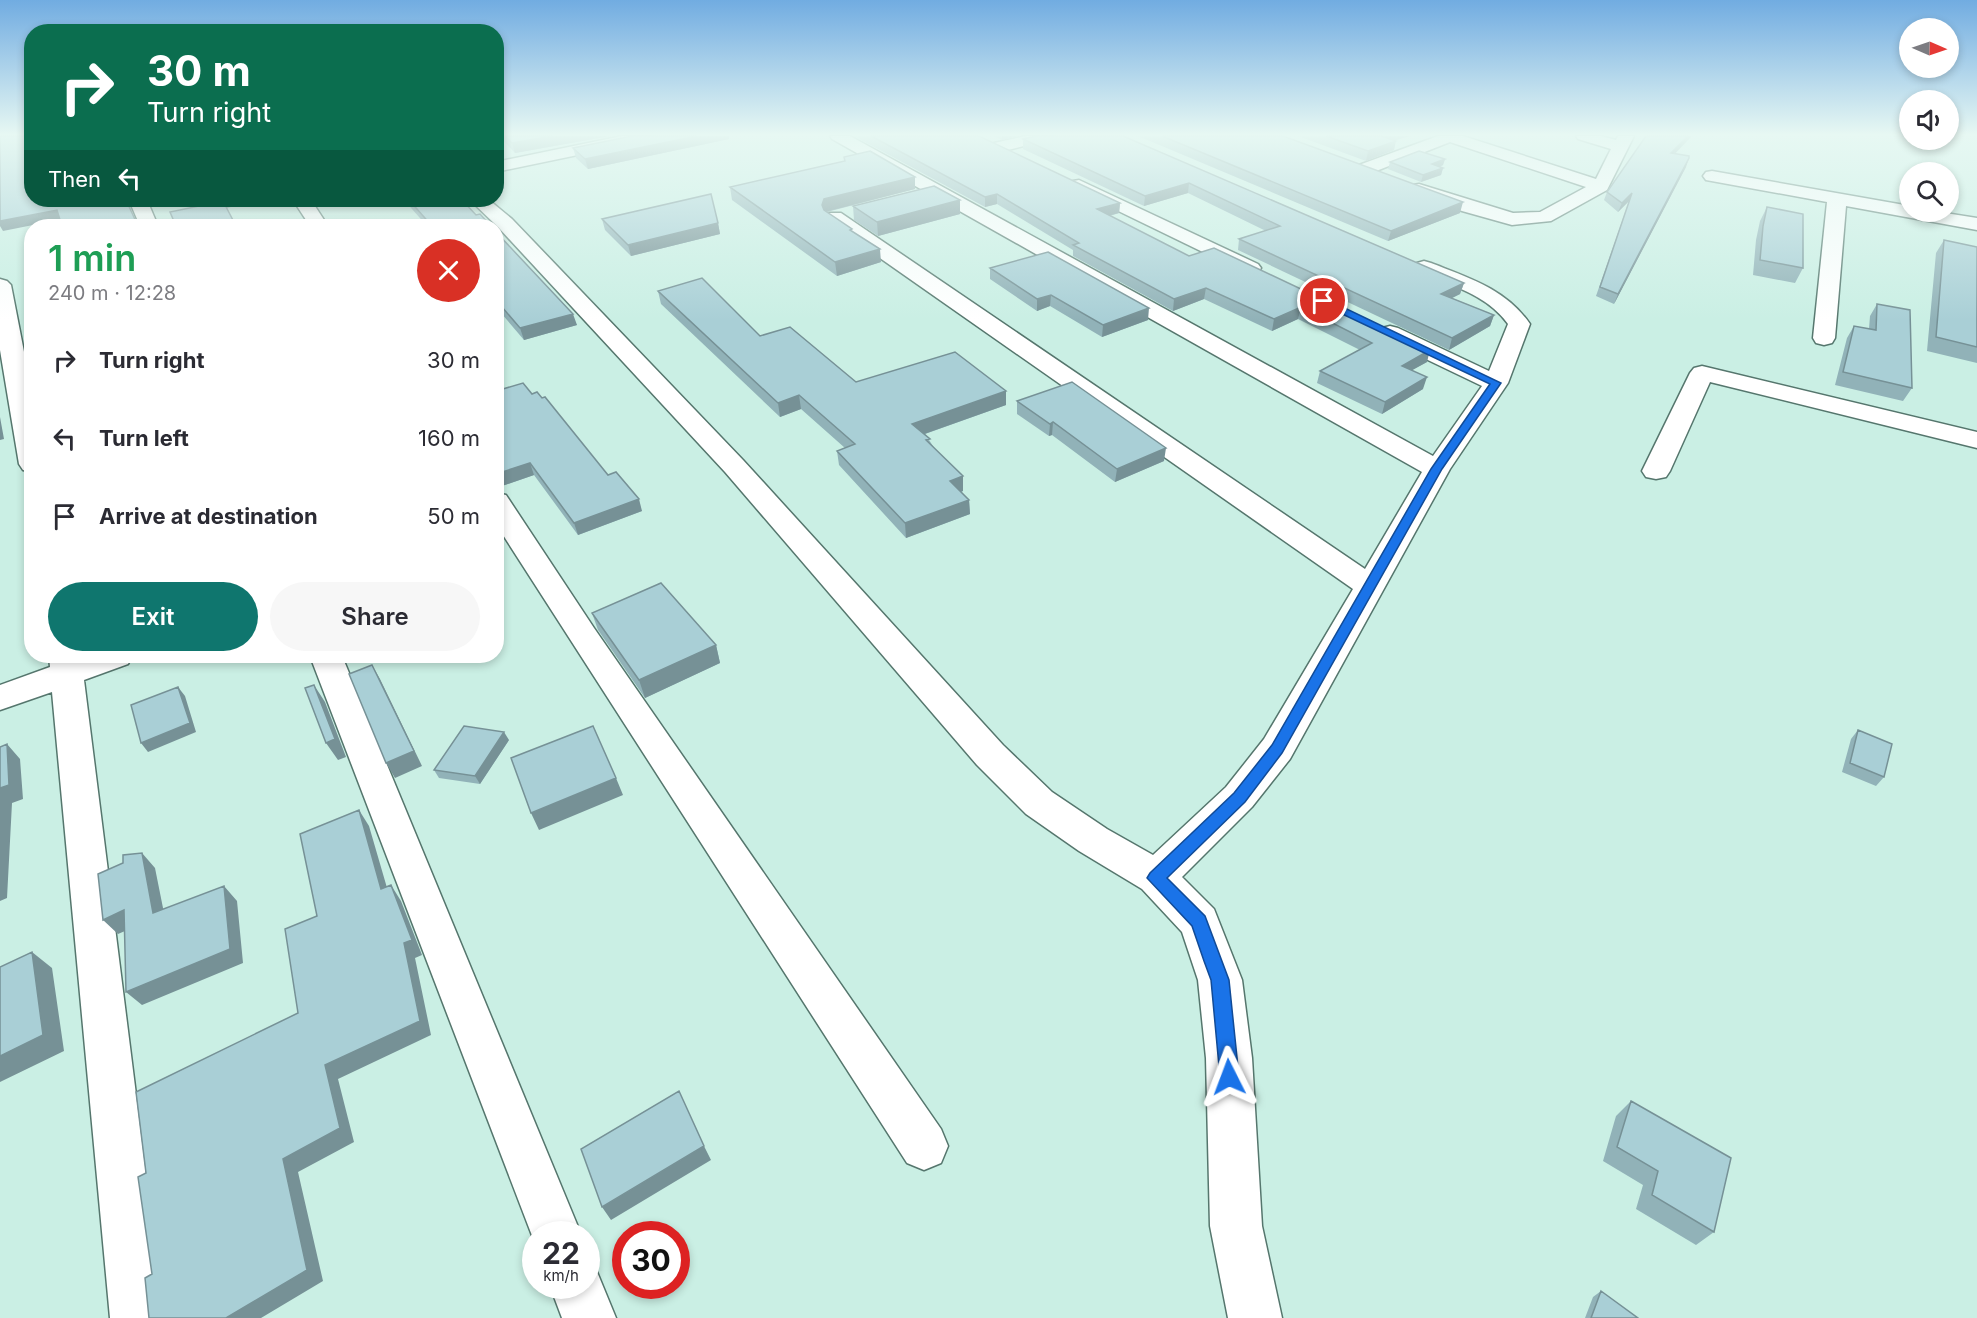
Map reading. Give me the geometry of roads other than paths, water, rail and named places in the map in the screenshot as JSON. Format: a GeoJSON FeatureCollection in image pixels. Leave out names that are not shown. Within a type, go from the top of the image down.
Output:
{"type":"FeatureCollection","features":[{"type":"Feature","properties":{"kind":"street"},"geometry":{"type":"LineString","coordinates":[[949,198],[1437,469]]}},
{"type":"Feature","properties":{"kind":"street"},"geometry":{"type":"LineString","coordinates":[[1105,198],[1268,276]]}},
{"type":"Feature","properties":{"kind":"street"},"geometry":{"type":"LineString","coordinates":[[1443,198],[1512,219],[1530,219],[1544,217],[1580,198]]}},
{"type":"Feature","properties":{"kind":"street"},"geometry":{"type":"LineString","coordinates":[[1824,339],[1837,198],[1977,224]]}},
{"type":"Feature","properties":{"kind":"street"},"geometry":{"type":"LineString","coordinates":[[487,207],[500,219]]}},
{"type":"Feature","properties":{"kind":"street"},"geometry":{"type":"LineString","coordinates":[[857,211],[834,217],[1370,587]]}},
{"type":"Feature","properties":{"kind":"street"},"geometry":{"type":"LineString","coordinates":[[504,222],[734,466],[990,755],[1039,803],[1093,840],[1156,878],[1199,922],[1220,980],[1229,1058],[1236,1226],[1255,1318]]}},
{"type":"Feature","properties":{"kind":"street"},"geometry":{"type":"LineString","coordinates":[[1156,878],[1239,797],[1277,749],[1437,469],[1496,383],[1516,336],[1519,324],[1512,311],[1499,301],[1404,258]]}},
{"type":"Feature","properties":{"kind":"street"},"geometry":{"type":"LineString","coordinates":[[6,300],[24,414]]}},
{"type":"Feature","properties":{"kind":"street"},"geometry":{"type":"LineString","coordinates":[[1377,327],[1496,383]]}},
{"type":"Feature","properties":{"kind":"street"},"geometry":{"type":"LineString","coordinates":[[1656,471],[1702,373],[1977,440]]}},
{"type":"Feature","properties":{"kind":"street"},"geometry":{"type":"LineString","coordinates":[[504,513],[583,636],[924,1146]]}},
{"type":"Feature","properties":{"kind":"street"},"geometry":{"type":"LineString","coordinates":[[329,663],[551,1221]]}},
{"type":"Feature","properties":{"kind":"street"},"geometry":{"type":"LineString","coordinates":[[0,698],[67,664],[137,1318]]}},
{"type":"Feature","properties":{"kind":"street"},"geometry":{"type":"LineString","coordinates":[[581,1299],[589,1318]]}}]}
